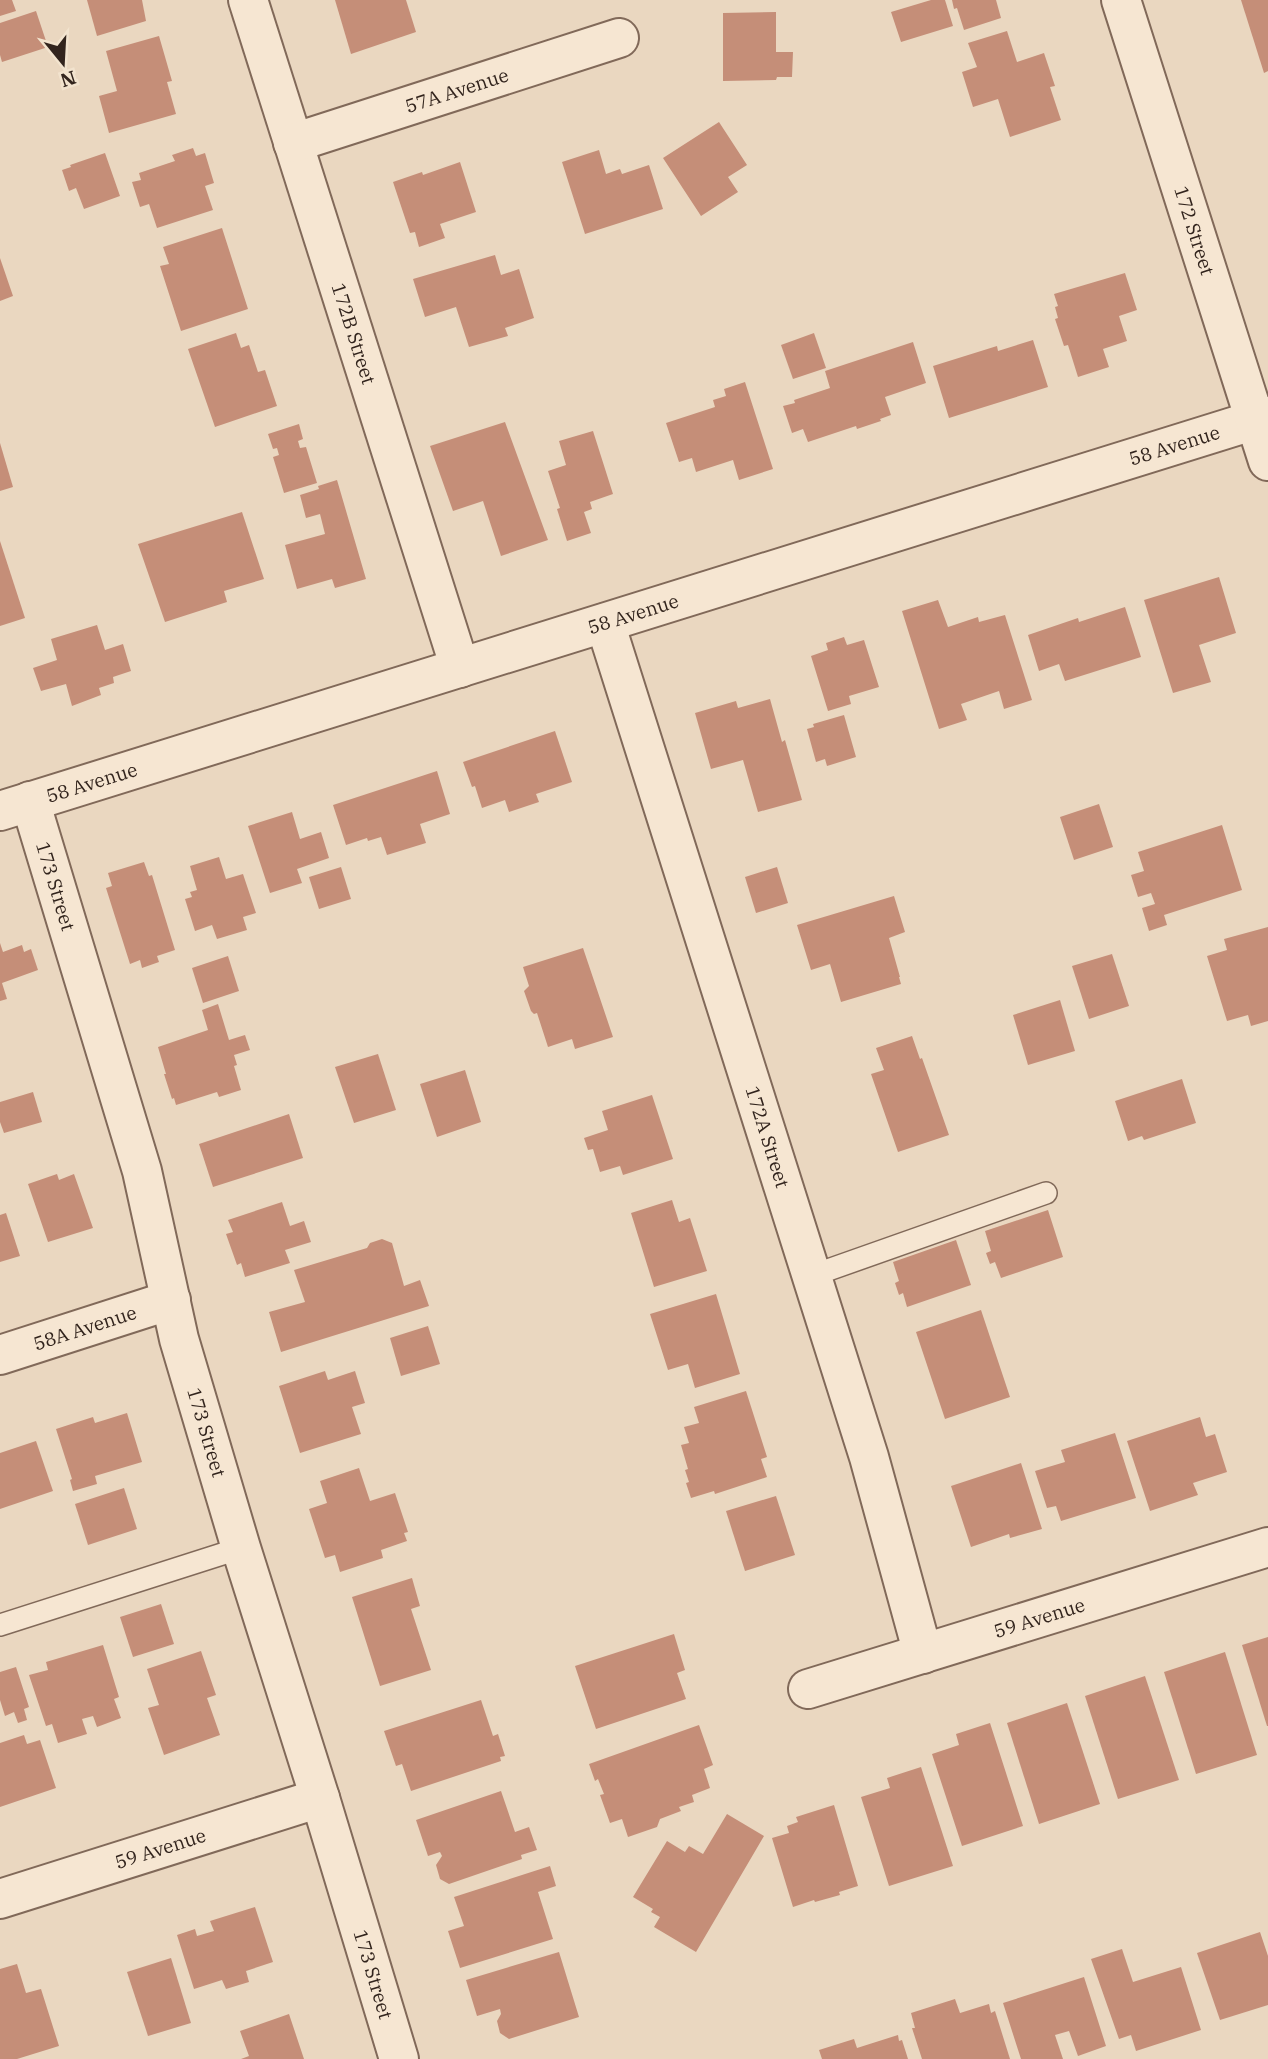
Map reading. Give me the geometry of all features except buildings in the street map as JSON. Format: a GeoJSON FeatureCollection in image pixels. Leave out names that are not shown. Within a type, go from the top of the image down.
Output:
{"type":"FeatureCollection","features":[{"type":"Feature","properties":{"kind":"street","name":"172B Street"},"geometry":{"type":"LineString","coordinates":[[248,0],[460,668]]}},
{"type":"Feature","properties":{"kind":"street","name":"172 Street"},"geometry":{"type":"LineString","coordinates":[[1121,0],[1262,418],[1268,461]]}},
{"type":"Feature","properties":{"kind":"street","name":"57A Avenue"},"geometry":{"type":"LineString","coordinates":[[293,143],[619,38]]}},
{"type":"Feature","properties":{"kind":"street","name":"58 Avenue"},"geometry":{"type":"LineString","coordinates":[[15,806],[1262,418]]}},
{"type":"Feature","properties":{"kind":"street","name":"172A Street"},"geometry":{"type":"LineString","coordinates":[[604,623],[869,1457],[923,1654]]}},
{"type":"Feature","properties":{"kind":"street","name":"173 Street"},"geometry":{"type":"LineString","coordinates":[[15,806],[142,1171],[179,1339],[399,2059]]}},
{"type":"Feature","properties":{"kind":"street","name":"58A Avenue"},"geometry":{"type":"LineString","coordinates":[[0,1355],[170,1300]]}},
{"type":"Feature","properties":{"kind":"street","name":"59 Avenue"},"geometry":{"type":"LineString","coordinates":[[808,1689],[1268,1547]]}},
{"type":"Feature","properties":{"kind":"street","name":"59 Avenue"},"geometry":{"type":"LineString","coordinates":[[0,1899],[320,1798]]}},
{"type":"Feature","properties":{"kind":"lane"},"geometry":{"type":"LineString","coordinates":[[811,1276],[1046,1193]]}},
{"type":"Feature","properties":{"kind":"lane"},"geometry":{"type":"LineString","coordinates":[[0,1625],[241,1548]]}}]}
